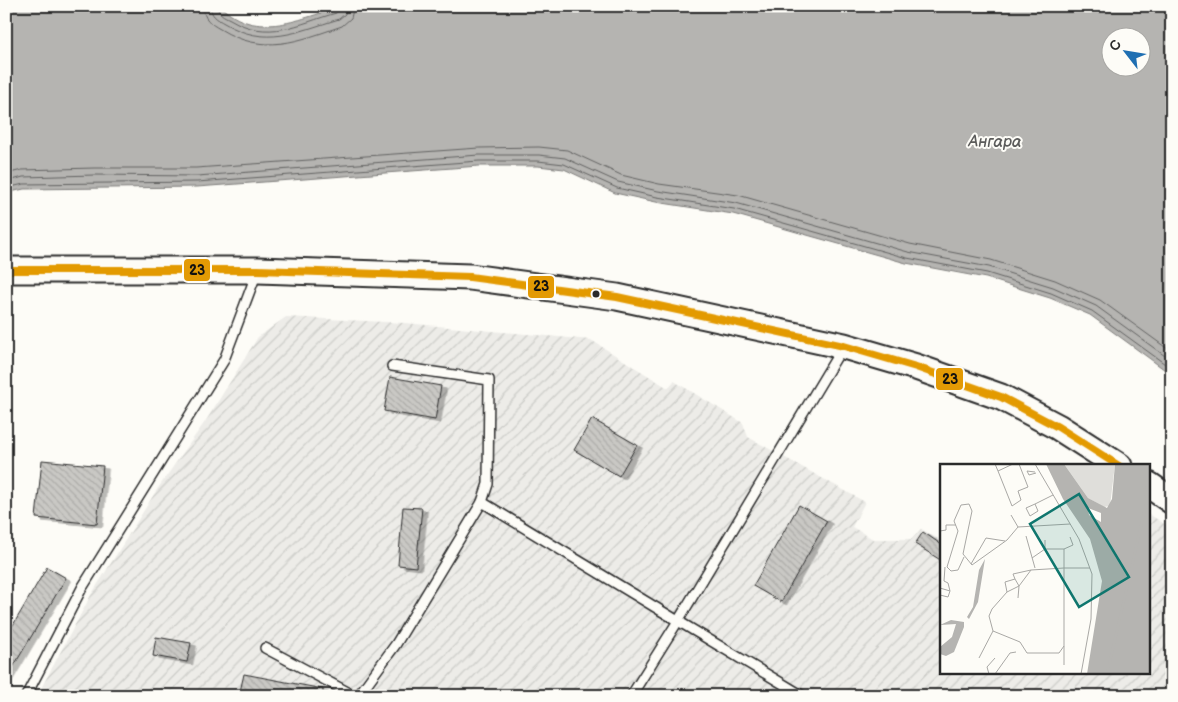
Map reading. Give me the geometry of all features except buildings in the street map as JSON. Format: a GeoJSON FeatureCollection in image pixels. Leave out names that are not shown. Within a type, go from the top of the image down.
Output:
{"type":"FeatureCollection","features":[{"type":"Feature","properties":{"kind":"main road"},"geometry":{"type":"LineString","coordinates":[[6,270],[258,270],[479,278],[617,297],[844,346],[916,367],[1001,397],[1058,427],[1116,464]]}},
{"type":"Feature","properties":{"kind":"main road"},"geometry":{"type":"LineString","coordinates":[[1150,486],[1172,500]]}},
{"type":"Feature","properties":{"kind":"lane"},"geometry":{"type":"LineString","coordinates":[[26,696],[82,588],[224,360],[258,270]]}},
{"type":"Feature","properties":{"kind":"lane"},"geometry":{"type":"LineString","coordinates":[[630,696],[678,621],[844,346]]}},
{"type":"Feature","properties":{"kind":"lane"},"geometry":{"type":"LineString","coordinates":[[265,648],[356,696],[396,644],[482,502],[488,484],[489,380],[392,366]]}},
{"type":"Feature","properties":{"kind":"lane"},"geometry":{"type":"LineString","coordinates":[[482,502],[803,696]]}},
{"type":"Feature","properties":{"kind":"shaded area"},"geometry":{"type":"Polygon","coordinates":[[[286,317],[405,323],[591,340],[668,388],[674,381],[743,423],[748,437],[865,502],[852,527],[873,539],[912,539],[921,529],[940,540],[940,674],[1150,674],[1150,515],[1172,529],[1172,696],[37,696],[91,595],[158,488],[207,419],[258,337],[286,317]]]}},
{"type":"Feature","properties":{"kind":"water","name":"Ангара"},"geometry":{"type":"Polygon","coordinates":[[[6,6],[220,6],[234,17],[249,23],[264,25],[295,21],[343,6],[1172,6],[1172,375],[1090,315],[1050,298],[986,278],[906,263],[733,214],[656,202],[615,193],[564,169],[538,166],[479,166],[197,187],[24,189],[6,193],[6,6]]]}},
{"type":"Feature","properties":{"kind":"transit line","name":"23"},"geometry":{"type":"LineString","coordinates":[[6,270],[258,270],[470,277],[617,297],[844,346],[916,367],[1001,397],[1058,427],[1116,464]]}}]}
